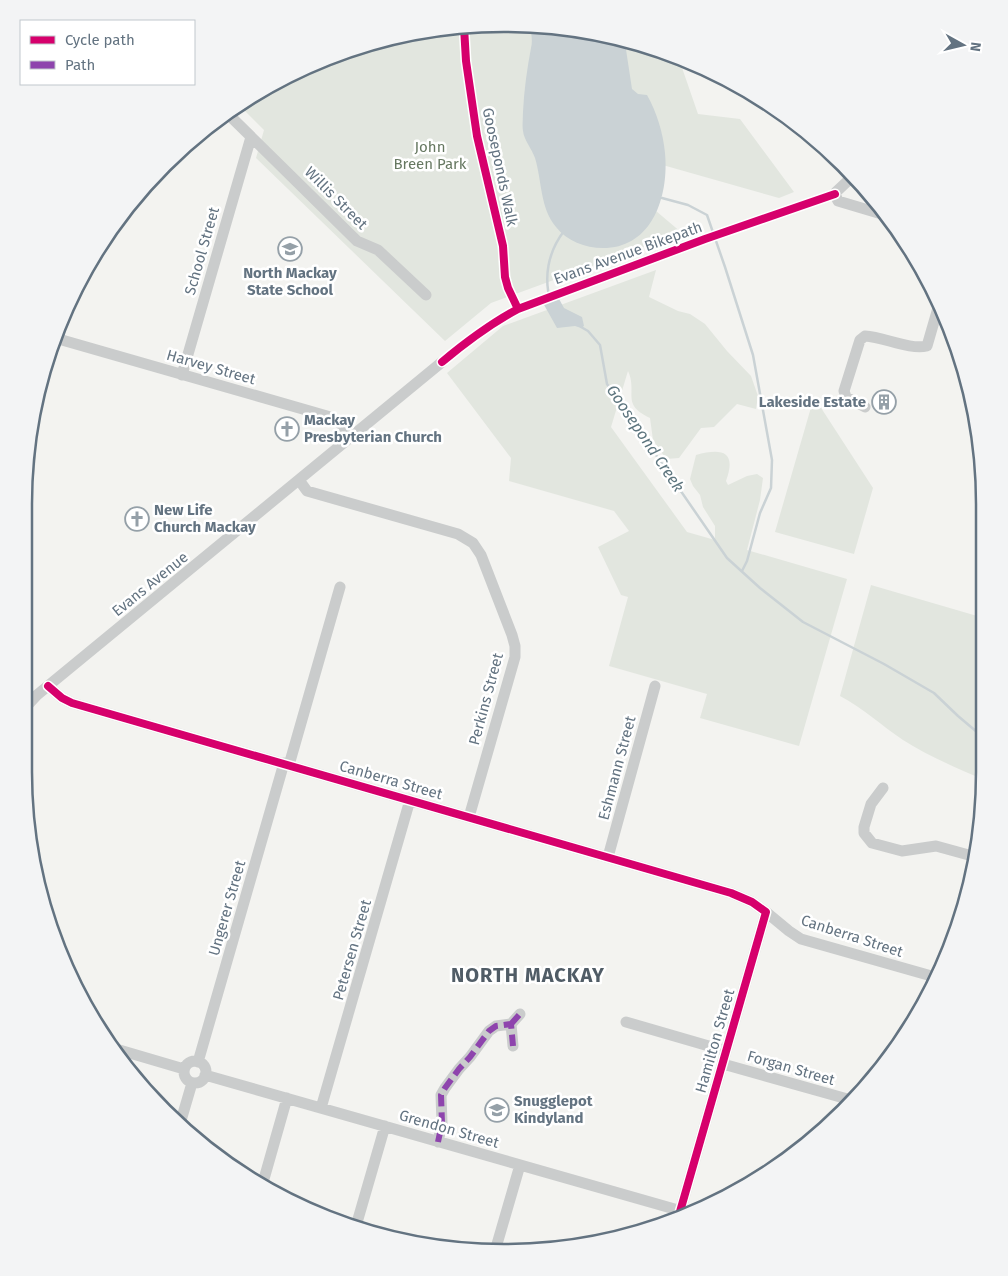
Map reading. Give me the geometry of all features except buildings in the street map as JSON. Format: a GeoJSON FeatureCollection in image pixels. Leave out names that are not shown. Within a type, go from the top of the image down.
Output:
{"type":"FeatureCollection","features":[{"type":"Feature","properties":{"kind":"street","name":"Willis Street"},"geometry":{"type":"LineString","coordinates":[[233,119],[360,243],[378,250],[426,295]]}},
{"type":"Feature","properties":{"kind":"street","name":"School Street"},"geometry":{"type":"LineString","coordinates":[[182,375],[251,137]]}},
{"type":"Feature","properties":{"kind":"street"},"geometry":{"type":"LineString","coordinates":[[847,182],[835,194],[838,201],[873,212]]}},
{"type":"Feature","properties":{"kind":"street"},"geometry":{"type":"LineString","coordinates":[[865,407],[846,397],[844,391],[860,340],[865,336],[875,336],[914,347],[927,346],[936,315]]}},
{"type":"Feature","properties":{"kind":"street","name":"Harvey Street"},"geometry":{"type":"LineString","coordinates":[[62,340],[327,416],[339,422],[351,437]]}},
{"type":"Feature","properties":{"kind":"street","name":"Evans Avenue"},"geometry":{"type":"LineString","coordinates":[[32,700],[442,362]]}},
{"type":"Feature","properties":{"kind":"street","name":"Perkins Street"},"geometry":{"type":"LineString","coordinates":[[299,480],[307,491],[458,534],[473,543],[481,555],[512,635],[515,657],[469,817]]}},
{"type":"Feature","properties":{"kind":"street","name":"Ungerer Street"},"geometry":{"type":"LineString","coordinates":[[198,1062],[340,587]]}},
{"type":"Feature","properties":{"kind":"street","name":"Canberra Street"},"geometry":{"type":"LineString","coordinates":[[48,686],[68,701],[731,893],[748,900],[801,939],[929,976]]}},
{"type":"Feature","properties":{"kind":"street","name":"Eshmann Street"},"geometry":{"type":"LineString","coordinates":[[608,857],[655,686]]}},
{"type":"Feature","properties":{"kind":"street","name":"Evans Avenue"},"geometry":{"type":"LineString","coordinates":[[32,697],[37,695]]}},
{"type":"Feature","properties":{"kind":"street"},"geometry":{"type":"LineString","coordinates":[[883,788],[871,804],[864,827],[864,833],[872,843],[902,851],[936,846],[968,855]]}},
{"type":"Feature","properties":{"kind":"street","name":"Petersen Street"},"geometry":{"type":"LineString","coordinates":[[321,1108],[410,800]]}},
{"type":"Feature","properties":{"kind":"street","name":"Hamilton Street"},"geometry":{"type":"LineString","coordinates":[[682,1209],[766,912]]}},
{"type":"Feature","properties":{"kind":"street"},"geometry":{"type":"LineString","coordinates":[[438,1142],[442,1123],[441,1095],[445,1088],[488,1031],[496,1026],[511,1024],[520,1014]]}},
{"type":"Feature","properties":{"kind":"street"},"geometry":{"type":"LineString","coordinates":[[626,1022],[726,1050]]}},
{"type":"Feature","properties":{"kind":"street"},"geometry":{"type":"LineString","coordinates":[[511,1024],[512,1046]]}},
{"type":"Feature","properties":{"kind":"street"},"geometry":{"type":"LineString","coordinates":[[125,1052],[184,1069]]}},
{"type":"Feature","properties":{"kind":"street"},"geometry":{"type":"LineString","coordinates":[[191,1062],[198,1062],[205,1068],[205,1075],[201,1081],[192,1083],[186,1079],[184,1069],[191,1062]]}},
{"type":"Feature","properties":{"kind":"street","name":"Forgan Street"},"geometry":{"type":"LineString","coordinates":[[723,1064],[844,1098]]}},
{"type":"Feature","properties":{"kind":"street","name":"Grendon Street"},"geometry":{"type":"LineString","coordinates":[[205,1075],[675,1211]]}},
{"type":"Feature","properties":{"kind":"street"},"geometry":{"type":"LineString","coordinates":[[182,1116],[192,1083]]}},
{"type":"Feature","properties":{"kind":"street"},"geometry":{"type":"LineString","coordinates":[[264,1178],[287,1098]]}},
{"type":"Feature","properties":{"kind":"street"},"geometry":{"type":"LineString","coordinates":[[358,1220],[385,1126]]}},
{"type":"Feature","properties":{"kind":"street"},"geometry":{"type":"LineString","coordinates":[[497,1244],[520,1165]]}},
{"type":"Feature","properties":{"kind":"green space","name":"John Breen Park"},"geometry":{"type":"Polygon","coordinates":[[[504,32],[566,37],[626,49],[682,67],[698,114],[740,119],[794,192],[779,198],[571,139],[682,233],[491,303],[445,341],[256,158],[264,130],[244,110],[295,81],[352,58],[412,42],[442,37],[504,32]]]}},
{"type":"Feature","properties":{"kind":"green space"},"geometry":{"type":"Polygon","coordinates":[[[656,270],[649,297],[678,311],[690,314],[705,324],[751,376],[758,396],[756,409],[737,404],[714,427],[701,428],[679,458],[666,459],[653,440],[650,418],[635,408],[632,403],[631,379],[628,371],[611,427],[687,532],[715,540],[715,526],[703,507],[700,495],[690,479],[696,455],[720,452],[725,454],[730,463],[726,481],[728,485],[747,476],[757,474],[763,478],[760,500],[747,550],[847,579],[799,746],[700,718],[707,694],[609,666],[628,597],[621,595],[598,547],[629,531],[614,511],[509,481],[511,458],[447,373],[503,326],[656,270]]]}},
{"type":"Feature","properties":{"kind":"green space"},"geometry":{"type":"Polygon","coordinates":[[[814,397],[873,488],[854,554],[775,532],[814,397]]]}},
{"type":"Feature","properties":{"kind":"green space"},"geometry":{"type":"Polygon","coordinates":[[[871,585],[976,616],[976,776],[913,746],[840,696],[871,585]]]}},
{"type":"Feature","properties":{"kind":"shaded area"},"geometry":{"type":"Polygon","coordinates":[[[532,34],[566,37],[626,49],[632,89],[638,94],[647,95],[657,116],[663,138],[666,169],[660,202],[646,229],[634,239],[620,246],[596,248],[577,243],[560,232],[547,211],[535,158],[525,138],[523,129],[525,88],[532,34]]]}},
{"type":"Feature","properties":{"kind":"shaded area"},"geometry":{"type":"Polygon","coordinates":[[[558,297],[564,308],[582,317],[584,326],[581,328],[575,326],[557,328],[543,303],[558,297]]]}},
{"type":"Feature","properties":{"kind":"waterway"},"geometry":{"type":"LineString","coordinates":[[662,198],[688,205],[707,215],[753,355],[772,460],[771,488],[760,513],[747,561],[742,571]]}},
{"type":"Feature","properties":{"kind":"waterway","name":"Goosepond Creek"},"geometry":{"type":"LineString","coordinates":[[551,303],[547,284],[548,266],[554,248],[564,231]]}},
{"type":"Feature","properties":{"kind":"waterway","name":"Goosepond Creek"},"geometry":{"type":"LineString","coordinates":[[581,327],[588,331],[600,345],[607,384],[727,558],[760,588],[803,622],[884,664],[934,693],[976,731]]}},
{"type":"Feature","properties":{"kind":"marked path"},"geometry":{"type":"LineString","coordinates":[[511,1024],[520,1014]]}},
{"type":"Feature","properties":{"kind":"marked path"},"geometry":{"type":"LineString","coordinates":[[438,1142],[442,1123],[441,1095],[459,1069],[489,1031],[496,1026],[511,1024],[513,1046]]}},
{"type":"Feature","properties":{"kind":"cycle path","name":"Gooseponds Walk"},"geometry":{"type":"LineString","coordinates":[[464,35],[466,61],[477,136],[503,246],[505,277],[518,309]]}},
{"type":"Feature","properties":{"kind":"cycle path","name":"Evans Avenue Bikepath"},"geometry":{"type":"LineString","coordinates":[[442,362],[478,334],[518,309],[705,239],[835,194]]}},
{"type":"Feature","properties":{"kind":"cycle path"},"geometry":{"type":"LineString","coordinates":[[48,686],[62,698],[72,703],[731,893],[752,902],[766,912],[681,1209]]}},
{"type":"Feature","properties":{"kind":"place","name":"North Mackay State School"},"geometry":{"type":"Point","coordinates":[290,249]}},
{"type":"Feature","properties":{"kind":"place","name":"Lakeside Estate"},"geometry":{"type":"Point","coordinates":[884,402]}},
{"type":"Feature","properties":{"kind":"place","name":"Mackay Presbyterian Church"},"geometry":{"type":"Point","coordinates":[287,429]}},
{"type":"Feature","properties":{"kind":"place","name":"New Life Church Mackay"},"geometry":{"type":"Point","coordinates":[137,519]}},
{"type":"Feature","properties":{"kind":"place","name":"Snugglepot Kindyland"},"geometry":{"type":"Point","coordinates":[497,1110]}},
{"type":"Feature","properties":{"kind":"district","name":"NORTH MACKAY"},"geometry":{"type":"Point","coordinates":[528,975]}}]}
